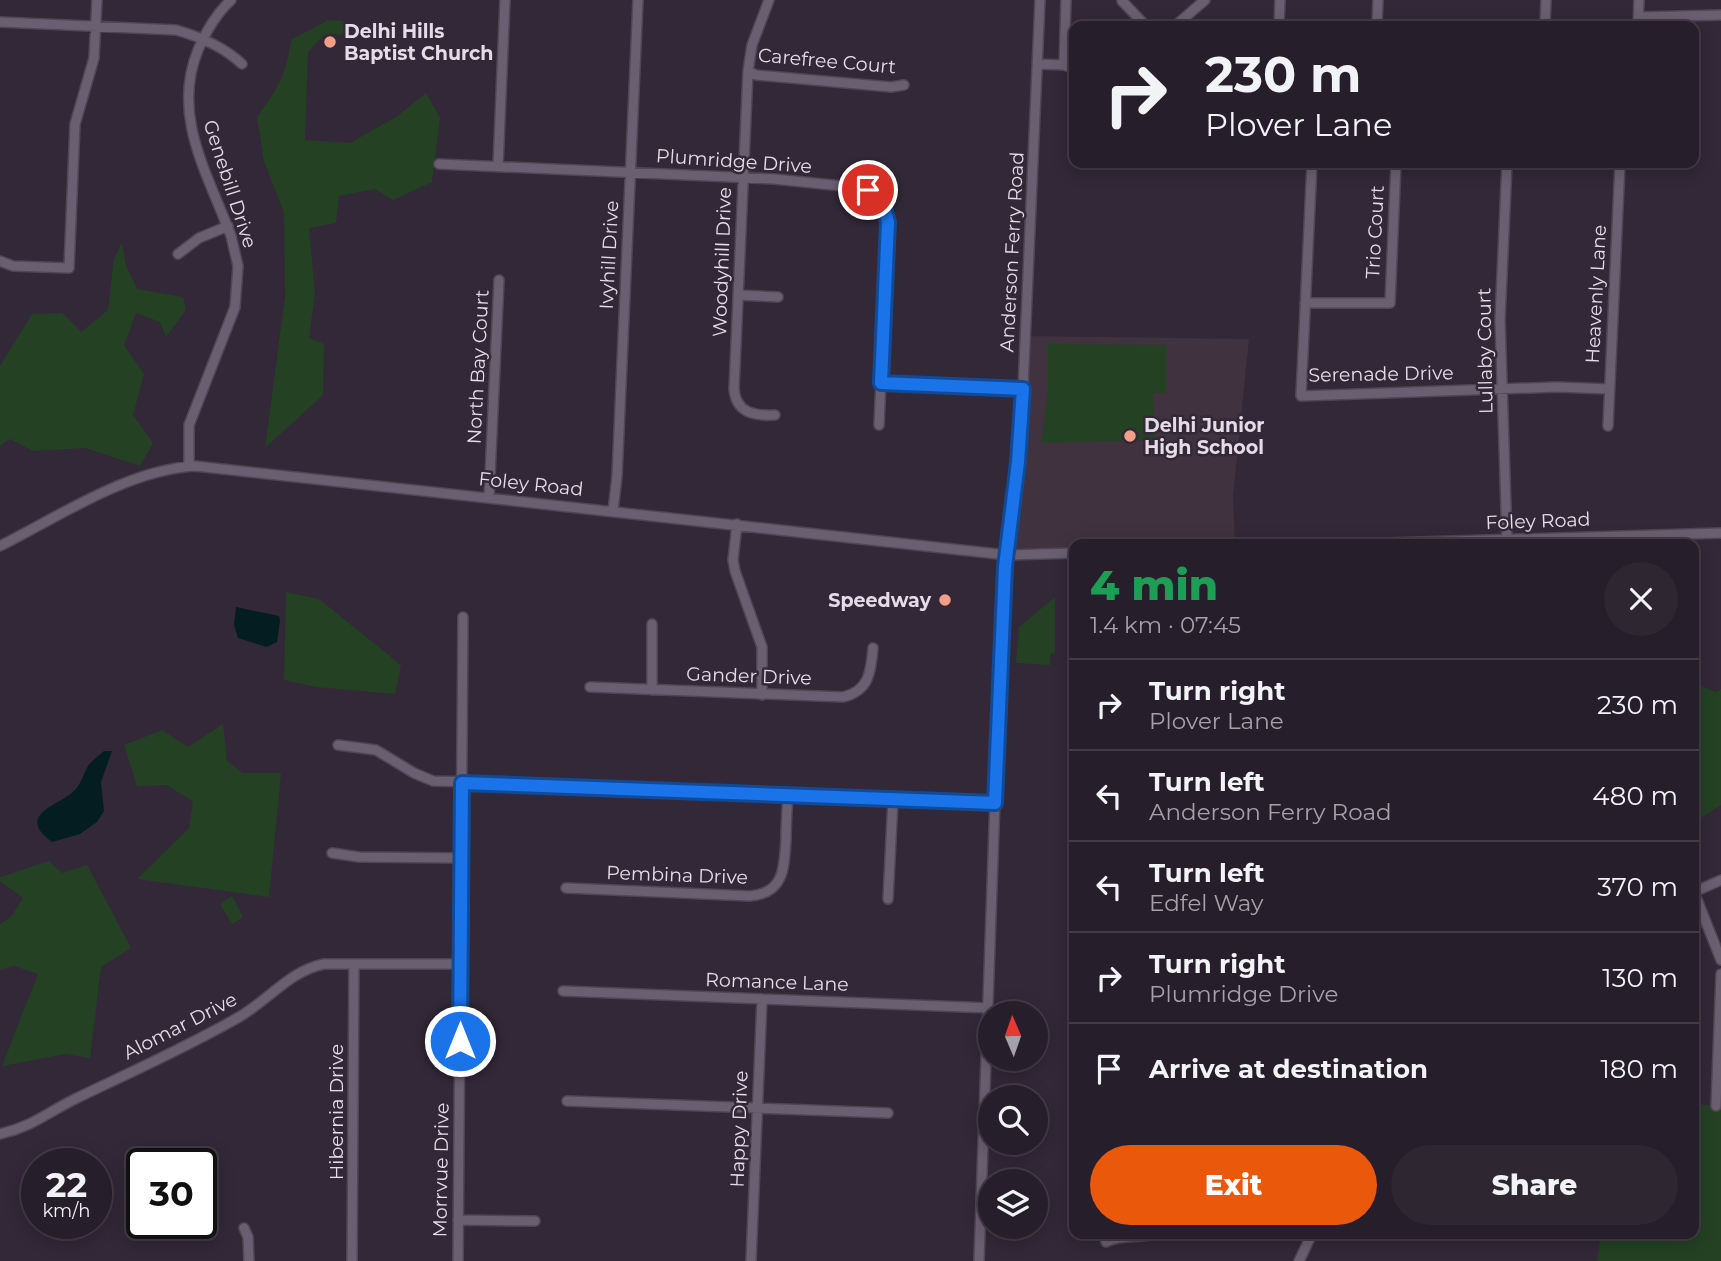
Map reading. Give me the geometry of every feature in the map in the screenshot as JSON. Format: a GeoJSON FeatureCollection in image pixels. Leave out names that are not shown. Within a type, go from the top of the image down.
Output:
{"type":"FeatureCollection","features":[{"type":"Feature","properties":{"kind":"street"},"geometry":{"type":"LineString","coordinates":[[0,261],[13,265],[69,268],[75,124],[94,58],[97,0]]}},
{"type":"Feature","properties":{"kind":"street","name":"Genebill Drive"},"geometry":{"type":"LineString","coordinates":[[189,466],[189,425],[231,321],[237,294],[236,253],[228,226],[197,153],[189,123],[188,106],[191,75],[203,39],[217,15],[231,0]]}},
{"type":"Feature","properties":{"kind":"street"},"geometry":{"type":"LineString","coordinates":[[498,166],[505,0]]}},
{"type":"Feature","properties":{"kind":"street","name":"Ivyhill Drive"},"geometry":{"type":"LineString","coordinates":[[613,511],[617,476],[638,0]]}},
{"type":"Feature","properties":{"kind":"street","name":"Woodyhill Drive"},"geometry":{"type":"LineString","coordinates":[[769,0],[752,45],[748,71],[734,396],[739,405],[750,414],[775,415]]}},
{"type":"Feature","properties":{"kind":"street","name":"Anderson Ferry Road"},"geometry":{"type":"LineString","coordinates":[[990,1001],[995,803],[1007,555],[1023,389],[1040,0]]}},
{"type":"Feature","properties":{"kind":"street"},"geometry":{"type":"LineString","coordinates":[[1063,65],[1066,0]]}},
{"type":"Feature","properties":{"kind":"street"},"geometry":{"type":"LineString","coordinates":[[1181,21],[1205,0]]}},
{"type":"Feature","properties":{"kind":"street"},"geometry":{"type":"LineString","coordinates":[[1279,21],[1280,0]]}},
{"type":"Feature","properties":{"kind":"street"},"geometry":{"type":"LineString","coordinates":[[1377,21],[1378,0]]}},
{"type":"Feature","properties":{"kind":"street"},"geometry":{"type":"LineString","coordinates":[[1545,21],[1546,0]]}},
{"type":"Feature","properties":{"kind":"street"},"geometry":{"type":"LineString","coordinates":[[1639,0],[1638,21],[1721,15]]}},
{"type":"Feature","properties":{"kind":"street"},"geometry":{"type":"LineString","coordinates":[[1122,1],[1141,21]]}},
{"type":"Feature","properties":{"kind":"street"},"geometry":{"type":"LineString","coordinates":[[0,22],[176,30],[230,52],[242,64]]}},
{"type":"Feature","properties":{"kind":"street"},"geometry":{"type":"LineString","coordinates":[[1038,64],[1069,67]]}},
{"type":"Feature","properties":{"kind":"street","name":"Carefree Court"},"geometry":{"type":"LineString","coordinates":[[748,71],[756,75],[891,87],[904,85]]}},
{"type":"Feature","properties":{"kind":"street","name":"Plumridge Drive"},"geometry":{"type":"LineString","coordinates":[[439,164],[743,177],[862,188],[874,194],[883,205],[888,222],[879,425]]}},
{"type":"Feature","properties":{"kind":"street","name":"Serenade Drive"},"geometry":{"type":"LineString","coordinates":[[1312,168],[1301,396],[1556,387],[1609,390]]}},
{"type":"Feature","properties":{"kind":"street","name":"Trio Court"},"geometry":{"type":"LineString","coordinates":[[1305,303],[1390,303],[1396,168]]}},
{"type":"Feature","properties":{"kind":"street","name":"Lullaby Court"},"geometry":{"type":"LineString","coordinates":[[1507,168],[1500,320],[1507,539]]}},
{"type":"Feature","properties":{"kind":"street","name":"Heavenly Lane"},"geometry":{"type":"LineString","coordinates":[[1608,426],[1620,168]]}},
{"type":"Feature","properties":{"kind":"street"},"geometry":{"type":"LineString","coordinates":[[178,254],[199,238],[228,226]]}},
{"type":"Feature","properties":{"kind":"street","name":"North Bay Court"},"geometry":{"type":"LineString","coordinates":[[489,497],[499,280]]}},
{"type":"Feature","properties":{"kind":"street"},"geometry":{"type":"LineString","coordinates":[[738,295],[778,297]]}},
{"type":"Feature","properties":{"kind":"street"},"geometry":{"type":"LineString","coordinates":[[881,383],[1023,389]]}},
{"type":"Feature","properties":{"kind":"street","name":"Foley Road"},"geometry":{"type":"LineString","coordinates":[[0,546],[120,484],[152,472],[189,466],[213,466],[1007,555],[1069,553]]}},
{"type":"Feature","properties":{"kind":"street"},"geometry":{"type":"LineString","coordinates":[[737,524],[733,560],[762,647],[762,695]]}},
{"type":"Feature","properties":{"kind":"street","name":"Foley Road"},"geometry":{"type":"LineString","coordinates":[[1538,539],[1721,533]]}},
{"type":"Feature","properties":{"kind":"street","name":"Morrvue Drive"},"geometry":{"type":"LineString","coordinates":[[458,1261],[463,617]]}},
{"type":"Feature","properties":{"kind":"street"},"geometry":{"type":"LineString","coordinates":[[652,624],[652,690]]}},
{"type":"Feature","properties":{"kind":"street","name":"Gander Drive"},"geometry":{"type":"LineString","coordinates":[[590,687],[837,698],[850,696],[861,689],[869,677],[873,648]]}},
{"type":"Feature","properties":{"kind":"street"},"geometry":{"type":"LineString","coordinates":[[338,745],[376,750],[433,781],[995,803]]}},
{"type":"Feature","properties":{"kind":"street","name":"Pembina Drive"},"geometry":{"type":"LineString","coordinates":[[566,888],[750,896],[763,894],[780,880],[785,867],[788,795]]}},
{"type":"Feature","properties":{"kind":"street"},"geometry":{"type":"LineString","coordinates":[[888,899],[892,799]]}},
{"type":"Feature","properties":{"kind":"street"},"geometry":{"type":"LineString","coordinates":[[332,853],[359,857],[461,858]]}},
{"type":"Feature","properties":{"kind":"street"},"geometry":{"type":"LineString","coordinates":[[1699,890],[1721,880]]}},
{"type":"Feature","properties":{"kind":"street"},"geometry":{"type":"LineString","coordinates":[[1699,904],[1721,960]]}},
{"type":"Feature","properties":{"kind":"street","name":"Alomar Drive"},"geometry":{"type":"LineString","coordinates":[[0,1134],[39,1121],[71,1101],[225,1025],[248,1012],[303,970],[324,964],[461,964]]}},
{"type":"Feature","properties":{"kind":"street","name":"Hibernia Drive"},"geometry":{"type":"LineString","coordinates":[[352,1261],[354,964]]}},
{"type":"Feature","properties":{"kind":"street"},"geometry":{"type":"LineString","coordinates":[[1716,1106],[1721,974]]}},
{"type":"Feature","properties":{"kind":"street","name":"Romance Lane"},"geometry":{"type":"LineString","coordinates":[[563,991],[978,1008]]}},
{"type":"Feature","properties":{"kind":"street","name":"Happy Drive"},"geometry":{"type":"LineString","coordinates":[[751,1261],[762,999]]}},
{"type":"Feature","properties":{"kind":"street","name":"Anderson Ferry Road"},"geometry":{"type":"LineString","coordinates":[[979,1261],[987,1071]]}},
{"type":"Feature","properties":{"kind":"street"},"geometry":{"type":"LineString","coordinates":[[567,1101],[888,1114]]}},
{"type":"Feature","properties":{"kind":"street"},"geometry":{"type":"LineString","coordinates":[[458,1220],[535,1221]]}},
{"type":"Feature","properties":{"kind":"street"},"geometry":{"type":"LineString","coordinates":[[244,1228],[248,1237],[249,1261]]}},
{"type":"Feature","properties":{"kind":"street"},"geometry":{"type":"LineString","coordinates":[[1106,1242],[1111,1239]]}},
{"type":"Feature","properties":{"kind":"street"},"geometry":{"type":"LineString","coordinates":[[1299,1261],[1310,1239]]}},
{"type":"Feature","properties":{"kind":"shaded area","name":"Delhi Junior High School"},"geometry":{"type":"Polygon","coordinates":[[[1026,336],[1249,339],[1233,496],[1235,539],[1069,539],[1069,553],[1007,555],[1026,336]]]}},
{"type":"Feature","properties":{"kind":"shaded area"},"geometry":{"type":"Polygon","coordinates":[[[236,607],[279,616],[277,642],[267,647],[238,638],[234,625],[236,607]]]}},
{"type":"Feature","properties":{"kind":"shaded area"},"geometry":{"type":"Polygon","coordinates":[[[104,751],[112,751],[101,782],[104,811],[97,822],[80,834],[52,842],[41,832],[37,824],[39,817],[75,790],[88,766],[104,751]]]}},
{"type":"Feature","properties":{"kind":"green space"},"geometry":{"type":"Polygon","coordinates":[[[328,20],[347,21],[352,35],[325,34],[308,52],[305,140],[350,143],[396,117],[426,93],[440,118],[432,182],[393,200],[375,189],[339,196],[336,223],[309,228],[315,293],[309,338],[324,344],[323,395],[265,448],[285,297],[284,213],[264,161],[257,117],[280,81],[291,40],[328,20]]]}},
{"type":"Feature","properties":{"kind":"green space"},"geometry":{"type":"Polygon","coordinates":[[[122,243],[126,265],[137,289],[183,297],[186,310],[166,337],[160,322],[136,313],[124,345],[144,374],[133,415],[153,443],[140,466],[85,448],[33,451],[10,439],[0,446],[0,366],[32,314],[62,313],[81,332],[108,310],[114,259],[122,243]]]}},
{"type":"Feature","properties":{"kind":"green space"},"geometry":{"type":"Polygon","coordinates":[[[1048,344],[1166,345],[1166,393],[1153,393],[1155,440],[1041,443],[1048,392],[1048,344]]]}},
{"type":"Feature","properties":{"kind":"green space"},"geometry":{"type":"Polygon","coordinates":[[[286,592],[319,599],[401,665],[395,694],[316,687],[284,680],[286,592]]]}},
{"type":"Feature","properties":{"kind":"green space"},"geometry":{"type":"Polygon","coordinates":[[[1055,597],[1055,653],[1050,654],[1050,665],[1016,663],[1019,627],[1055,597]]]}},
{"type":"Feature","properties":{"kind":"green space"},"geometry":{"type":"Polygon","coordinates":[[[1699,685],[1716,692],[1721,689],[1721,805],[1699,819],[1699,685]]]}},
{"type":"Feature","properties":{"kind":"green space"},"geometry":{"type":"Polygon","coordinates":[[[223,724],[227,761],[243,773],[281,773],[269,897],[137,879],[189,828],[193,801],[166,785],[137,786],[124,745],[162,730],[188,747],[223,724]]]}},
{"type":"Feature","properties":{"kind":"green space"},"geometry":{"type":"Polygon","coordinates":[[[49,861],[62,873],[87,865],[131,948],[101,967],[90,1058],[66,1054],[2,1066],[38,974],[14,966],[0,970],[0,924],[11,917],[23,898],[0,881],[0,877],[49,861]]]}},
{"type":"Feature","properties":{"kind":"green space"},"geometry":{"type":"Polygon","coordinates":[[[232,896],[243,917],[232,924],[220,904],[232,896]]]}},
{"type":"Feature","properties":{"kind":"green space"},"geometry":{"type":"Polygon","coordinates":[[[1699,1104],[1721,1106],[1721,1261],[1597,1261],[1600,1239],[1699,1239],[1699,1104]]]}},
{"type":"Feature","properties":{"kind":"place","name":"Delhi Hills Baptist Church"},"geometry":{"type":"Point","coordinates":[330,42]}},
{"type":"Feature","properties":{"kind":"place","name":"Delhi Junior High School"},"geometry":{"type":"Point","coordinates":[1130,436]}},
{"type":"Feature","properties":{"kind":"place","name":"Speedway"},"geometry":{"type":"Point","coordinates":[945,600]}},
{"type":"Feature","properties":{"kind":"route"},"geometry":{"type":"LineString","coordinates":[[460,1041],[462,783],[995,803],[1005,567],[1018,462],[1023,389],[881,383],[888,222],[883,205],[868,190]]}}]}
